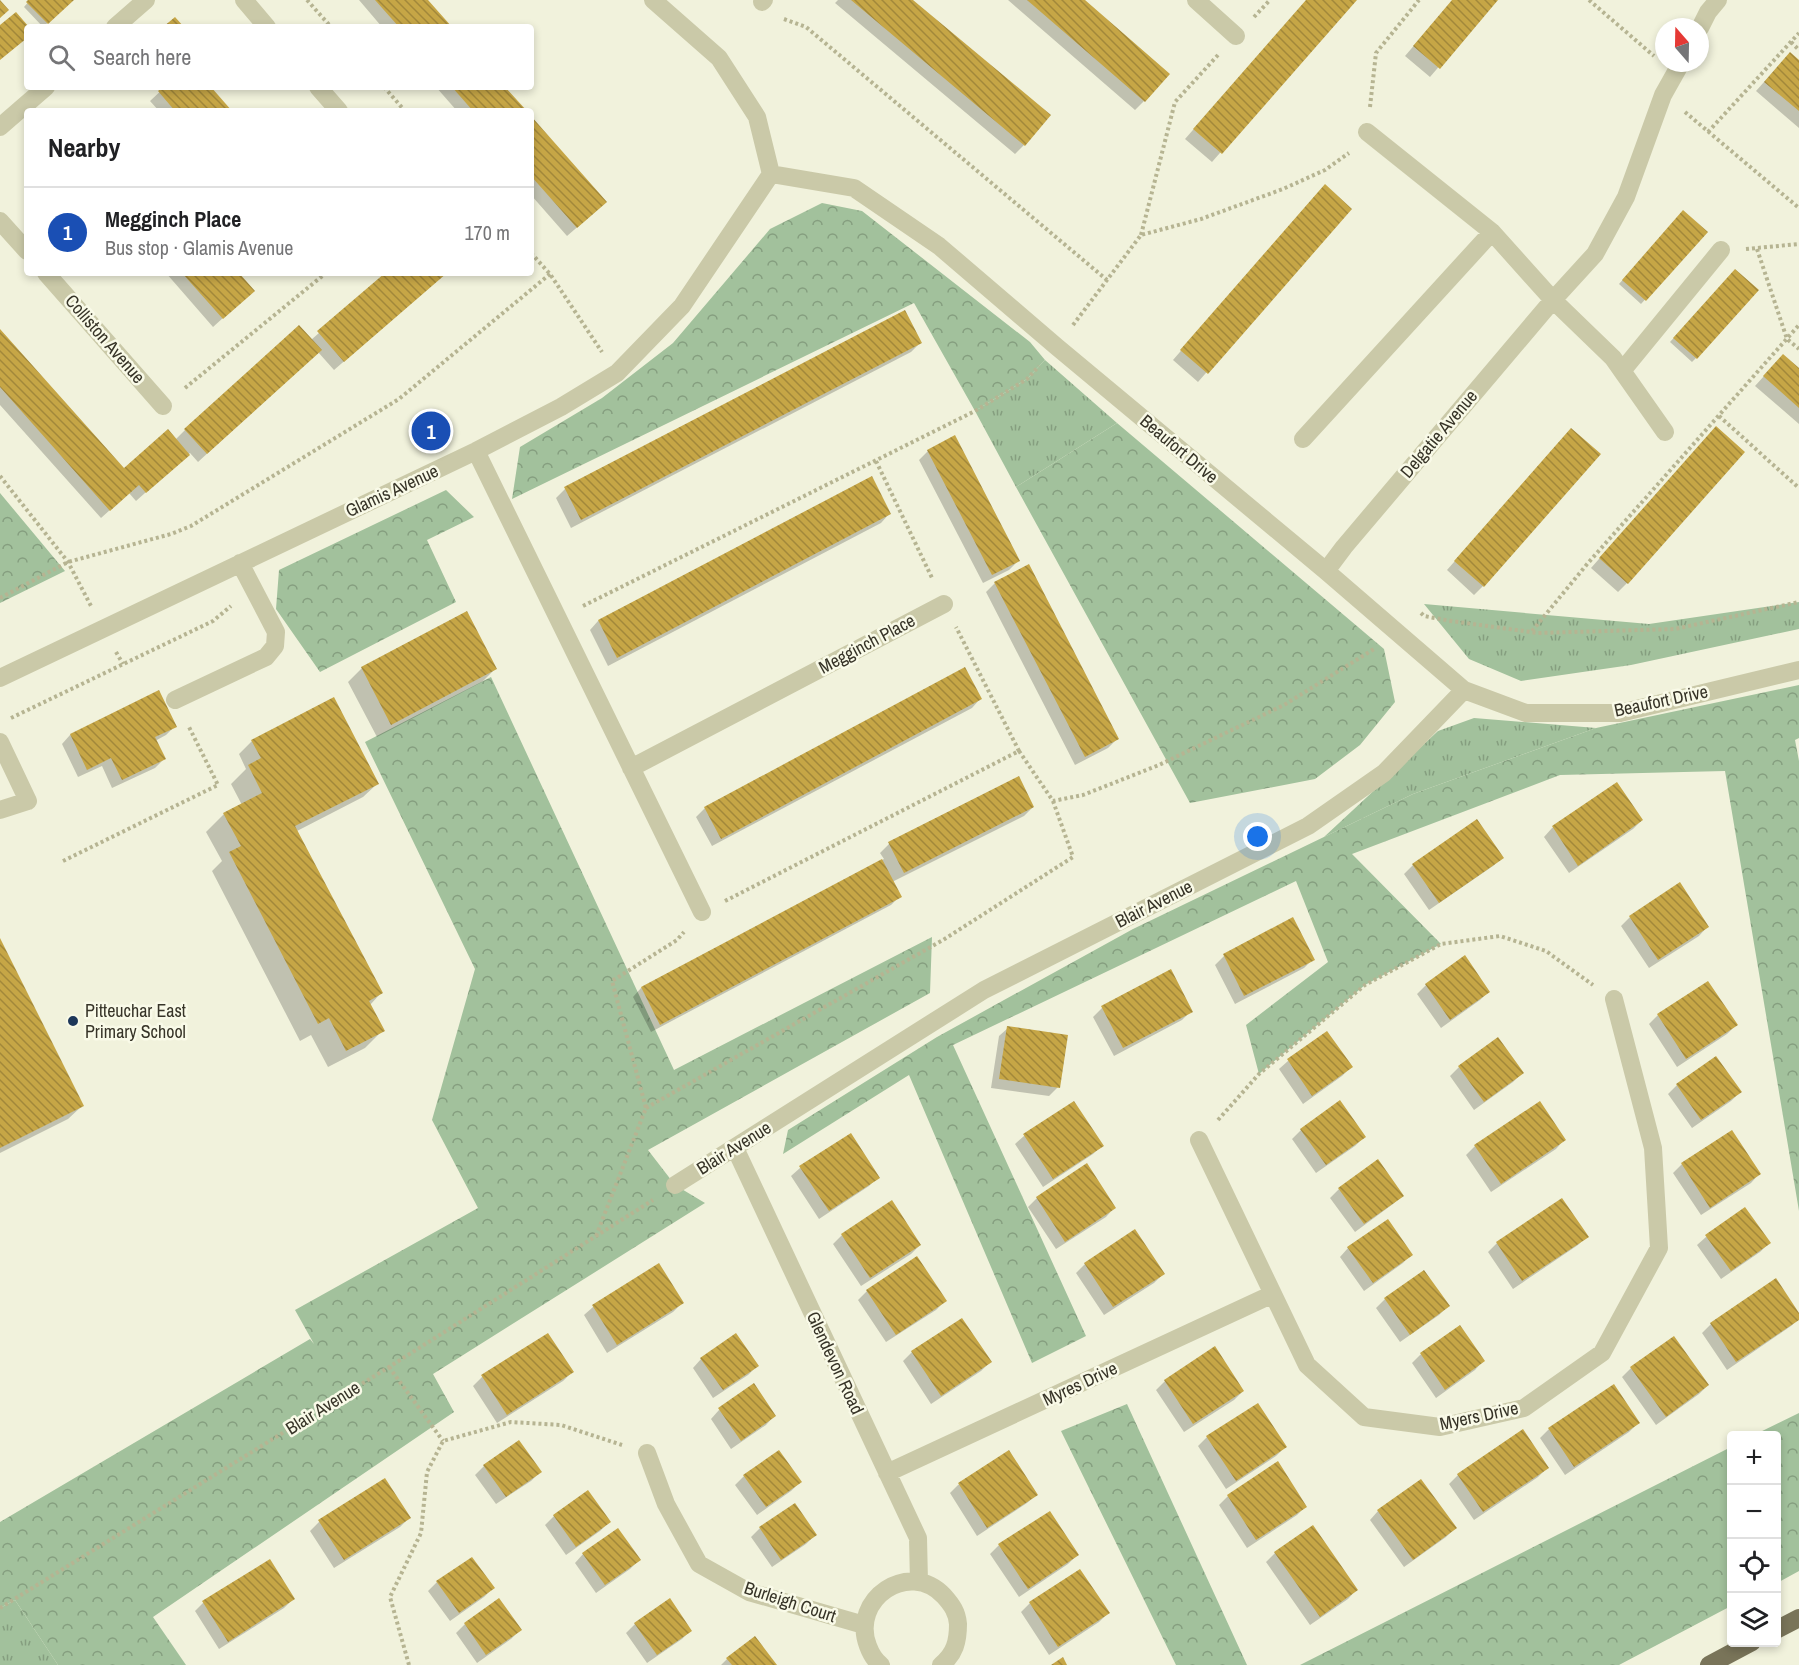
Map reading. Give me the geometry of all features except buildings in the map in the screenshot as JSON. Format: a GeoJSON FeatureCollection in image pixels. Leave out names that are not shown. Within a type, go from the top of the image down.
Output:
{"type":"FeatureCollection","features":[{"type":"Feature","properties":{"kind":"main road"},"geometry":{"type":"LineString","coordinates":[[1781,1627],[1799,1618]]}},
{"type":"Feature","properties":{"kind":"main road"},"geometry":{"type":"LineString","coordinates":[[1709,1665],[1743,1647]]}},
{"type":"Feature","properties":{"kind":"street"},"geometry":{"type":"LineString","coordinates":[[118,24],[146,0]]}},
{"type":"Feature","properties":{"kind":"street"},"geometry":{"type":"LineString","coordinates":[[243,0],[264,24]]}},
{"type":"Feature","properties":{"kind":"street"},"geometry":{"type":"LineString","coordinates":[[653,0],[719,58],[757,117],[771,174]]}},
{"type":"Feature","properties":{"kind":"street"},"geometry":{"type":"LineString","coordinates":[[1196,0],[1236,36]]}},
{"type":"Feature","properties":{"kind":"street"},"geometry":{"type":"LineString","coordinates":[[1705,18],[1718,0]]}},
{"type":"Feature","properties":{"kind":"street","name":"Delgatie Avenue"},"geometry":{"type":"LineString","coordinates":[[1326,571],[1351,538],[1553,300],[1595,254],[1626,196],[1664,95],[1676,72]]}},
{"type":"Feature","properties":{"kind":"street"},"geometry":{"type":"LineString","coordinates":[[0,127],[43,90]]}},
{"type":"Feature","properties":{"kind":"street"},"geometry":{"type":"LineString","coordinates":[[321,90],[336,108]]}},
{"type":"Feature","properties":{"kind":"street"},"geometry":{"type":"LineString","coordinates":[[1367,132],[1492,232],[1553,300],[1613,358],[1665,432]]}},
{"type":"Feature","properties":{"kind":"street","name":"Beaufort Drive"},"geometry":{"type":"LineString","coordinates":[[771,174],[854,188],[939,246],[1464,690],[1526,713],[1620,712],[1799,670]]}},
{"type":"Feature","properties":{"kind":"street","name":"Glamis Avenue"},"geometry":{"type":"LineString","coordinates":[[0,678],[476,451],[561,407],[617,373],[682,306],[771,174]]}},
{"type":"Feature","properties":{"kind":"street"},"geometry":{"type":"LineString","coordinates":[[0,221],[24,248]]}},
{"type":"Feature","properties":{"kind":"street"},"geometry":{"type":"LineString","coordinates":[[1303,439],[1492,232]]}},
{"type":"Feature","properties":{"kind":"street"},"geometry":{"type":"LineString","coordinates":[[1622,371],[1721,250]]}},
{"type":"Feature","properties":{"kind":"street","name":"Colliston Avenue"},"geometry":{"type":"LineString","coordinates":[[49,276],[163,406]]}},
{"type":"Feature","properties":{"kind":"street"},"geometry":{"type":"LineString","coordinates":[[476,451],[702,912]]}},
{"type":"Feature","properties":{"kind":"street"},"geometry":{"type":"LineString","coordinates":[[175,700],[266,657],[275,646],[276,632],[240,563]]}},
{"type":"Feature","properties":{"kind":"street","name":"Megginch Place"},"geometry":{"type":"LineString","coordinates":[[631,768],[944,604]]}},
{"type":"Feature","properties":{"kind":"street","name":"Blair Avenue"},"geometry":{"type":"LineString","coordinates":[[675,1185],[984,990],[1308,826],[1384,772],[1464,690]]}},
{"type":"Feature","properties":{"kind":"street"},"geometry":{"type":"LineString","coordinates":[[0,742],[28,801],[0,810]]}},
{"type":"Feature","properties":{"kind":"street","name":"Myers Drive"},"geometry":{"type":"LineString","coordinates":[[1199,1140],[1307,1365],[1364,1417],[1440,1427],[1524,1408],[1602,1353],[1659,1248],[1653,1148],[1614,999]]}},
{"type":"Feature","properties":{"kind":"street","name":"Glendevon Road"},"geometry":{"type":"LineString","coordinates":[[735,1148],[918,1538],[919,1582]]}},
{"type":"Feature","properties":{"kind":"street","name":"Myres Drive"},"geometry":{"type":"LineString","coordinates":[[887,1473],[1273,1294]]}},
{"type":"Feature","properties":{"kind":"street","name":"Burleigh Court"},"geometry":{"type":"LineString","coordinates":[[647,1454],[666,1504],[699,1564],[749,1592],[864,1625]]}},
{"type":"Feature","properties":{"kind":"street"},"geometry":{"type":"LineString","coordinates":[[881,1665],[871,1654],[865,1638],[864,1625],[871,1605],[879,1594],[895,1584],[904,1582],[919,1582],[938,1590],[952,1604],[957,1616],[958,1638],[948,1660],[941,1665]]}},
{"type":"Feature","properties":{"kind":"path"},"geometry":{"type":"LineString","coordinates":[[307,0],[328,24]]}},
{"type":"Feature","properties":{"kind":"path"},"geometry":{"type":"LineString","coordinates":[[558,618],[975,411],[1027,379],[1057,347],[1142,235],[1175,102],[1270,0]]}},
{"type":"Feature","properties":{"kind":"path"},"geometry":{"type":"LineString","coordinates":[[1142,235],[1201,219],[1283,189],[1325,170],[1348,154],[1367,132],[1376,53],[1419,0]]}},
{"type":"Feature","properties":{"kind":"path"},"geometry":{"type":"LineString","coordinates":[[1589,0],[1655,51]]}},
{"type":"Feature","properties":{"kind":"path"},"geometry":{"type":"LineString","coordinates":[[763,1],[786,20],[806,27],[1107,280]]}},
{"type":"Feature","properties":{"kind":"path"},"geometry":{"type":"LineString","coordinates":[[1708,132],[1799,33]]}},
{"type":"Feature","properties":{"kind":"path"},"geometry":{"type":"LineString","coordinates":[[1791,42],[1799,50]]}},
{"type":"Feature","properties":{"kind":"path"},"geometry":{"type":"LineString","coordinates":[[387,90],[402,108]]}},
{"type":"Feature","properties":{"kind":"path"},"geometry":{"type":"LineString","coordinates":[[1664,95],[1799,208]]}},
{"type":"Feature","properties":{"kind":"path"},"geometry":{"type":"LineString","coordinates":[[1721,250],[1799,244]]}},
{"type":"Feature","properties":{"kind":"path"},"geometry":{"type":"LineString","coordinates":[[1757,249],[1787,339],[1799,349]]}},
{"type":"Feature","properties":{"kind":"path"},"geometry":{"type":"LineString","coordinates":[[534,255],[550,274],[617,373]]}},
{"type":"Feature","properties":{"kind":"path"},"geometry":{"type":"LineString","coordinates":[[0,598],[68,562],[171,534],[191,526],[399,399],[550,274]]}},
{"type":"Feature","properties":{"kind":"path"},"geometry":{"type":"LineString","coordinates":[[163,406],[322,276]]}},
{"type":"Feature","properties":{"kind":"path"},"geometry":{"type":"LineString","coordinates":[[1531,632],[1588,563],[1799,325]]}},
{"type":"Feature","properties":{"kind":"path"},"geometry":{"type":"LineString","coordinates":[[1719,416],[1799,488]]}},
{"type":"Feature","properties":{"kind":"path"},"geometry":{"type":"LineString","coordinates":[[646,1108],[943,940],[1073,857],[1053,801],[1019,751],[944,604],[876,461]]}},
{"type":"Feature","properties":{"kind":"path"},"geometry":{"type":"LineString","coordinates":[[0,476],[68,562]]}},
{"type":"Feature","properties":{"kind":"path"},"geometry":{"type":"LineString","coordinates":[[10,718],[213,621],[254,587]]}},
{"type":"Feature","properties":{"kind":"path"},"geometry":{"type":"LineString","coordinates":[[1415,608],[1424,616],[1531,632],[1675,629],[1799,602]]}},
{"type":"Feature","properties":{"kind":"path"},"geometry":{"type":"LineString","coordinates":[[1053,801],[1083,795],[1159,765],[1274,710],[1399,634],[1424,616]]}},
{"type":"Feature","properties":{"kind":"path"},"geometry":{"type":"LineString","coordinates":[[63,861],[218,785],[175,700]]}},
{"type":"Feature","properties":{"kind":"path"},"geometry":{"type":"LineString","coordinates":[[596,1236],[646,1108],[612,981],[677,940],[702,912],[1019,751]]}},
{"type":"Feature","properties":{"kind":"path"},"geometry":{"type":"LineString","coordinates":[[1199,1140],[1259,1074],[1365,985],[1441,944],[1500,936],[1546,951],[1614,999]]}},
{"type":"Feature","properties":{"kind":"path","name":"Blair Avenue"},"geometry":{"type":"LineString","coordinates":[[0,1608],[388,1367],[675,1185]]}},
{"type":"Feature","properties":{"kind":"path"},"geometry":{"type":"LineString","coordinates":[[388,1367],[443,1442]]}},
{"type":"Feature","properties":{"kind":"path"},"geometry":{"type":"LineString","coordinates":[[409,1665],[390,1597],[421,1533],[427,1472],[443,1442],[511,1422],[561,1425],[647,1454]]}},
{"type":"Feature","properties":{"kind":"green space"},"geometry":{"type":"Polygon","coordinates":[[[822,203],[862,211],[1030,342],[1045,360],[1027,379],[975,411],[914,303],[512,499],[520,447],[602,398],[673,343],[770,229],[822,203]]]}},
{"type":"Feature","properties":{"kind":"green space"},"geometry":{"type":"Polygon","coordinates":[[[1045,360],[1117,423],[1016,487],[975,411],[1027,379],[1045,360]]]}},
{"type":"Feature","properties":{"kind":"green space"},"geometry":{"type":"Polygon","coordinates":[[[1117,423],[1384,649],[1395,702],[1360,745],[1315,779],[1190,803],[1016,487],[1117,423]]]}},
{"type":"Feature","properties":{"kind":"green space"},"geometry":{"type":"Polygon","coordinates":[[[446,490],[474,517],[427,540],[456,602],[320,672],[276,609],[279,570],[446,490]]]}},
{"type":"Feature","properties":{"kind":"green space"},"geometry":{"type":"Polygon","coordinates":[[[0,493],[65,571],[0,603],[0,493]]]}},
{"type":"Feature","properties":{"kind":"green space"},"geometry":{"type":"Polygon","coordinates":[[[1799,602],[1799,629],[1631,665],[1521,681],[1469,659],[1424,604],[1649,624],[1799,602]]]}},
{"type":"Feature","properties":{"kind":"green space"},"geometry":{"type":"Polygon","coordinates":[[[491,677],[674,1070],[932,937],[930,993],[648,1150],[675,1185],[705,1203],[433,1374],[454,1412],[153,1617],[186,1665],[58,1665],[15,1600],[0,1608],[0,1522],[310,1339],[314,1344],[295,1310],[478,1208],[432,1120],[475,969],[365,742],[491,677]]]}},
{"type":"Feature","properties":{"kind":"green space"},"geometry":{"type":"Polygon","coordinates":[[[1799,685],[1799,738],[1795,740],[1799,761],[1799,1211],[1725,771],[1560,775],[1352,854],[1441,944],[1365,985],[1259,1074],[1246,1025],[1328,962],[1296,881],[953,1045],[1086,1336],[1032,1363],[909,1075],[783,1154],[788,1130],[937,1037],[1133,929],[1413,794],[1596,728],[1799,685]]]}},
{"type":"Feature","properties":{"kind":"green space"},"geometry":{"type":"Polygon","coordinates":[[[1474,718],[1596,728],[1413,794],[1324,837],[1438,731],[1474,718]]]}},
{"type":"Feature","properties":{"kind":"green space"},"geometry":{"type":"Polygon","coordinates":[[[1127,1404],[1247,1665],[1176,1665],[1061,1431],[1127,1404]]]}},
{"type":"Feature","properties":{"kind":"green space"},"geometry":{"type":"Polygon","coordinates":[[[1799,1413],[1799,1571],[1781,1581],[1781,1431],[1762,1431],[1799,1413]]]}},
{"type":"Feature","properties":{"kind":"green space"},"geometry":{"type":"Polygon","coordinates":[[[1727,1449],[1727,1608],[1619,1665],[1300,1665],[1727,1449]]]}},
{"type":"Feature","properties":{"kind":"green space"},"geometry":{"type":"Polygon","coordinates":[[[15,1600],[58,1665],[0,1665],[0,1608],[15,1600]]]}},
{"type":"Feature","properties":{"kind":"place","name":"Megginch Place"},"geometry":{"type":"Point","coordinates":[431,431]}},
{"type":"Feature","properties":{"kind":"place","name":"Pitteuchar East Primary School"},"geometry":{"type":"Point","coordinates":[73,1021]}}]}
